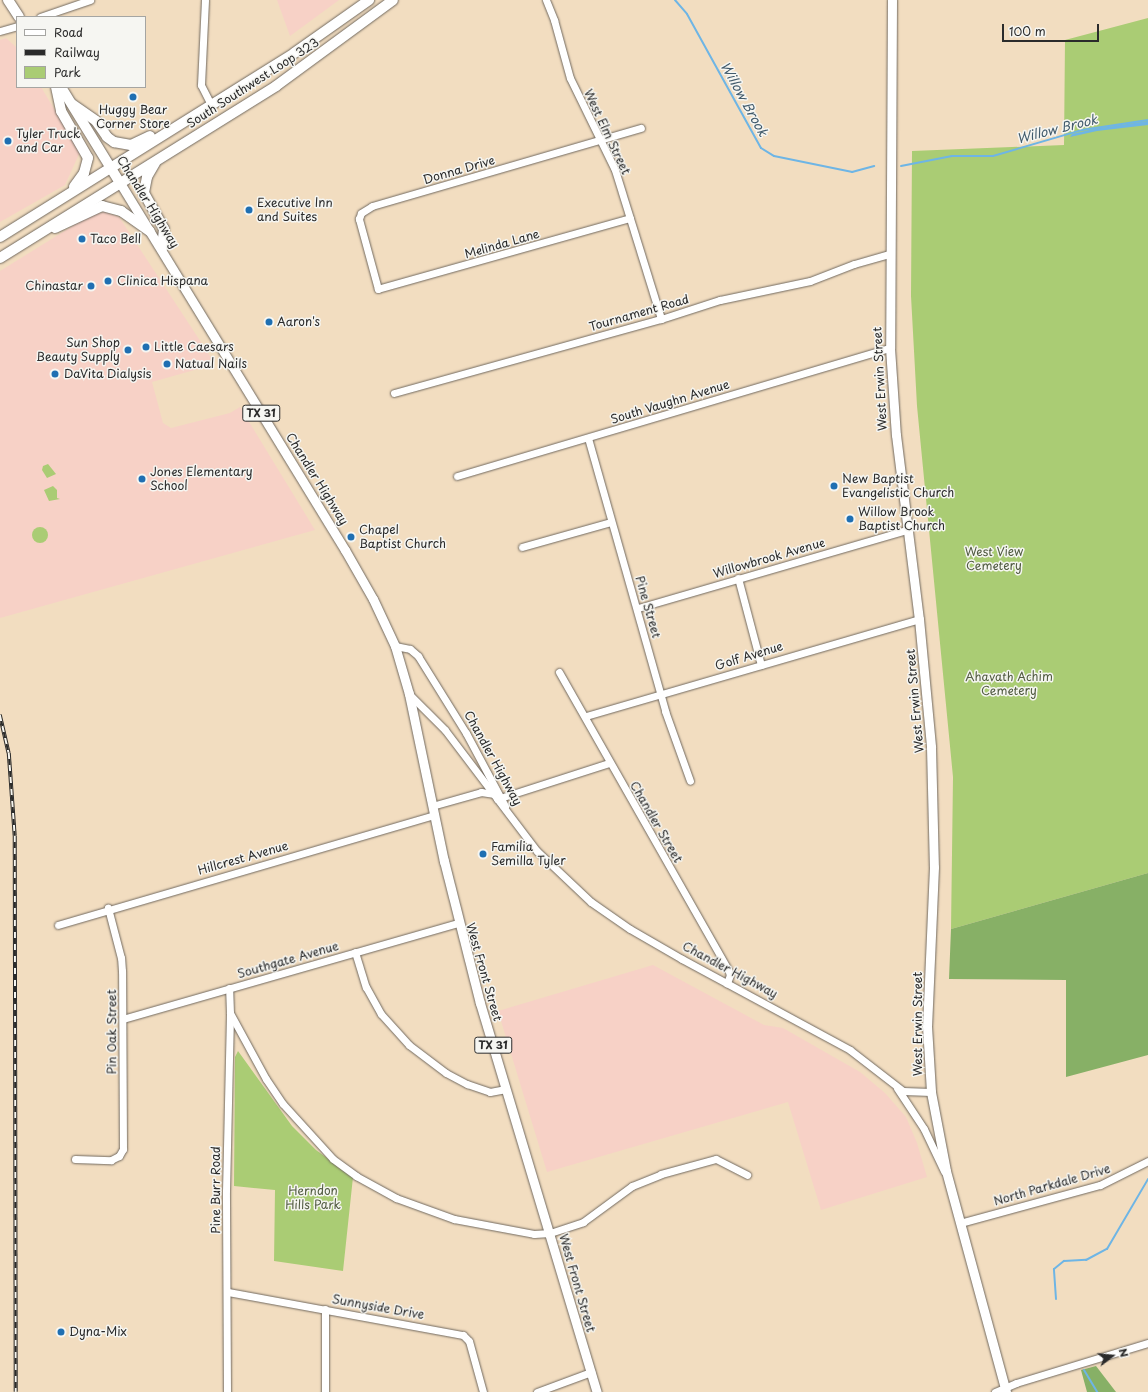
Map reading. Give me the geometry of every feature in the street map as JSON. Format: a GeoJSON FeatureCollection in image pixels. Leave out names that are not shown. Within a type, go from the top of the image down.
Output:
{"type":"FeatureCollection","features":[{"type":"Feature","properties":{"kind":"highway"},"geometry":{"type":"LineString","coordinates":[[8,0],[18,16]]}},
{"type":"Feature","properties":{"kind":"highway","name":"South Southwest Loop 323"},"geometry":{"type":"LineString","coordinates":[[0,237],[307,44],[369,0]]}},
{"type":"Feature","properties":{"kind":"highway","name":"South Southwest Loop 323"},"geometry":{"type":"LineString","coordinates":[[0,258],[303,68],[393,0]]}},
{"type":"Feature","properties":{"kind":"highway"},"geometry":{"type":"LineString","coordinates":[[56,88],[61,111],[88,158],[84,173],[69,194]]}},
{"type":"Feature","properties":{"kind":"highway","name":"Chandler Highway"},"geometry":{"type":"LineString","coordinates":[[62,88],[120,183]]}},
{"type":"Feature","properties":{"kind":"highway"},"geometry":{"type":"LineString","coordinates":[[72,104],[96,121],[107,137],[127,145],[140,142],[186,113],[209,106]]}},
{"type":"Feature","properties":{"kind":"highway"},"geometry":{"type":"LineString","coordinates":[[159,159],[147,176],[144,194],[164,229],[162,249]]}},
{"type":"Feature","properties":{"kind":"highway"},"geometry":{"type":"LineString","coordinates":[[45,230],[61,228],[102,206],[121,211],[150,231]]}},
{"type":"Feature","properties":{"kind":"main road","name":"West Erwin Street"},"geometry":{"type":"LineString","coordinates":[[892,0],[889,254],[890,348],[895,428],[919,619],[930,724],[934,821],[927,1026],[931,1092],[948,1181],[1006,1389]]}},
{"type":"Feature","properties":{"kind":"main road","name":"Chandler Highway"},"geometry":{"type":"LineString","coordinates":[[120,183],[162,249],[355,567],[394,646]]}},
{"type":"Feature","properties":{"kind":"main road","name":"West Front Street"},"geometry":{"type":"LineString","coordinates":[[394,646],[409,694],[458,923],[597,1392]]}},
{"type":"Feature","properties":{"kind":"street"},"geometry":{"type":"LineString","coordinates":[[43,16],[90,0]]}},
{"type":"Feature","properties":{"kind":"street"},"geometry":{"type":"LineString","coordinates":[[205,0],[201,85],[209,106]]}},
{"type":"Feature","properties":{"kind":"street","name":"West Elm Street"},"geometry":{"type":"LineString","coordinates":[[546,0],[554,20],[570,78],[602,140],[615,170],[662,319]]}},
{"type":"Feature","properties":{"kind":"street"},"geometry":{"type":"LineString","coordinates":[[0,31],[16,26]]}},
{"type":"Feature","properties":{"kind":"street","name":"Donna Drive"},"geometry":{"type":"LineString","coordinates":[[378,289],[360,226],[361,213],[367,208],[642,128]]}},
{"type":"Feature","properties":{"kind":"street","name":"Melinda Lane"},"geometry":{"type":"LineString","coordinates":[[378,289],[630,218]]}},
{"type":"Feature","properties":{"kind":"street","name":"Tournament Road"},"geometry":{"type":"LineString","coordinates":[[394,393],[662,319],[720,300],[810,281],[854,264],[889,254]]}},
{"type":"Feature","properties":{"kind":"street","name":"South Vaughn Avenue"},"geometry":{"type":"LineString","coordinates":[[456,476],[890,348]]}},
{"type":"Feature","properties":{"kind":"street","name":"Pine Street"},"geometry":{"type":"LineString","coordinates":[[588,438],[611,522],[638,608],[661,694],[690,782]]}},
{"type":"Feature","properties":{"kind":"street"},"geometry":{"type":"LineString","coordinates":[[522,547],[611,522]]}},
{"type":"Feature","properties":{"kind":"street","name":"Willowbrook Avenue"},"geometry":{"type":"LineString","coordinates":[[638,608],[907,530]]}},
{"type":"Feature","properties":{"kind":"street"},"geometry":{"type":"LineString","coordinates":[[738,578],[761,665]]}},
{"type":"Feature","properties":{"kind":"street","name":"Golf Avenue"},"geometry":{"type":"LineString","coordinates":[[586,716],[919,619]]}},
{"type":"Feature","properties":{"kind":"street","name":"Chandler Highway"},"geometry":{"type":"LineString","coordinates":[[394,646],[410,649],[418,656],[466,733],[498,799],[510,817],[542,857],[591,902],[630,929],[727,984],[850,1050],[896,1086],[908,1092],[931,1092]]}},
{"type":"Feature","properties":{"kind":"street","name":"Chandler Street"},"geometry":{"type":"LineString","coordinates":[[559,672],[586,716],[609,763],[728,969],[730,975],[727,984]]}},
{"type":"Feature","properties":{"kind":"street","name":"Chandler Highway"},"geometry":{"type":"LineString","coordinates":[[409,694],[445,730],[490,793]]}},
{"type":"Feature","properties":{"kind":"street"},"geometry":{"type":"LineString","coordinates":[[490,793],[498,799],[609,763]]}},
{"type":"Feature","properties":{"kind":"street","name":"Hillcrest Avenue"},"geometry":{"type":"LineString","coordinates":[[58,925],[108,908],[433,810],[481,792],[490,793]]}},
{"type":"Feature","properties":{"kind":"street","name":"Pin Oak Street"},"geometry":{"type":"LineString","coordinates":[[75,1159],[111,1160],[119,1156],[123,1148],[123,1019],[121,958],[108,908]]}},
{"type":"Feature","properties":{"kind":"street","name":"Southgate Avenue"},"geometry":{"type":"LineString","coordinates":[[123,1019],[458,923]]}},
{"type":"Feature","properties":{"kind":"street"},"geometry":{"type":"LineString","coordinates":[[355,952],[366,987],[381,1014],[409,1045],[446,1073],[467,1084],[490,1092],[506,1089]]}},
{"type":"Feature","properties":{"kind":"street","name":"Pine Burr Road"},"geometry":{"type":"LineString","coordinates":[[228,1392],[226,1191],[230,1014],[229,988]]}},
{"type":"Feature","properties":{"kind":"street"},"geometry":{"type":"LineString","coordinates":[[230,1014],[266,1079],[283,1104],[333,1160],[356,1176],[396,1198],[473,1224],[534,1234],[550,1233],[583,1222],[638,1183],[661,1174],[716,1159],[747,1175]]}},
{"type":"Feature","properties":{"kind":"street","name":"Chandler Highway"},"geometry":{"type":"LineString","coordinates":[[896,1086],[924,1129],[948,1181]]}},
{"type":"Feature","properties":{"kind":"street","name":"North Parkdale Drive"},"geometry":{"type":"LineString","coordinates":[[960,1223],[1100,1185],[1148,1161]]}},
{"type":"Feature","properties":{"kind":"street","name":"Sunnyside Drive"},"geometry":{"type":"LineString","coordinates":[[228,1292],[463,1335],[469,1341],[483,1392]]}},
{"type":"Feature","properties":{"kind":"street"},"geometry":{"type":"LineString","coordinates":[[325,1309],[325,1392]]}},
{"type":"Feature","properties":{"kind":"street"},"geometry":{"type":"LineString","coordinates":[[995,1392],[1148,1344]]}},
{"type":"Feature","properties":{"kind":"street"},"geometry":{"type":"LineString","coordinates":[[537,1392],[591,1372]]}},
{"type":"Feature","properties":{"kind":"shaded area"},"geometry":{"type":"Polygon","coordinates":[[[277,0],[339,0],[290,36],[277,0]]]}},
{"type":"Feature","properties":{"kind":"shaded area"},"geometry":{"type":"Polygon","coordinates":[[[6,38],[16,47],[16,88],[42,88],[80,152],[65,185],[0,222],[0,40],[6,38]]]}},
{"type":"Feature","properties":{"kind":"shaded area","name":"Jones Elementary School"},"geometry":{"type":"Polygon","coordinates":[[[105,212],[119,217],[212,359],[198,369],[152,382],[163,423],[171,428],[230,413],[240,407],[315,530],[0,618],[0,271],[92,214],[105,212]]]}},
{"type":"Feature","properties":{"kind":"shaded area"},"geometry":{"type":"Polygon","coordinates":[[[653,965],[764,1025],[783,1028],[860,1072],[885,1093],[906,1117],[917,1143],[927,1177],[821,1210],[788,1102],[547,1172],[498,1011],[653,965]]]}},
{"type":"Feature","properties":{"kind":"green space"},"geometry":{"type":"Polygon","coordinates":[[[1148,18],[1148,873],[951,929],[953,777],[917,406],[911,296],[912,151],[1064,145],[1065,40],[1148,18]]]}},
{"type":"Feature","properties":{"kind":"green space"},"geometry":{"type":"Polygon","coordinates":[[[48,464],[56,474],[47,478],[42,470],[43,466],[48,464]]]}},
{"type":"Feature","properties":{"kind":"green space"},"geometry":{"type":"Polygon","coordinates":[[[53,486],[57,490],[57,498],[60,499],[49,501],[44,490],[53,486]]]}},
{"type":"Feature","properties":{"kind":"green space"},"geometry":{"type":"Polygon","coordinates":[[[40,527],[47,532],[48,535],[43,542],[40,543],[33,538],[32,535],[37,528],[40,527]]]}},
{"type":"Feature","properties":{"kind":"green space"},"geometry":{"type":"Polygon","coordinates":[[[1148,873],[1148,1055],[1066,1077],[1066,980],[949,979],[951,929],[1148,873]]]}},
{"type":"Feature","properties":{"kind":"green space","name":"Herndon Hills Park"},"geometry":{"type":"Polygon","coordinates":[[[238,1051],[292,1126],[316,1150],[353,1177],[343,1271],[274,1261],[275,1190],[234,1186],[235,1057],[238,1051]]]}},
{"type":"Feature","properties":{"kind":"green space"},"geometry":{"type":"Polygon","coordinates":[[[1096,1366],[1116,1392],[1087,1392],[1081,1370],[1096,1366]]]}},
{"type":"Feature","properties":{"kind":"water"},"geometry":{"type":"Polygon","coordinates":[[[1148,121],[1148,125],[1097,131],[1070,137],[1072,134],[1094,129],[1148,121]]]}},
{"type":"Feature","properties":{"kind":"waterway","name":"Willow Brook"},"geometry":{"type":"LineString","coordinates":[[675,0],[687,14],[761,148],[774,156],[852,172],[874,166]]}},
{"type":"Feature","properties":{"kind":"waterway","name":"Willow Brook"},"geometry":{"type":"LineString","coordinates":[[901,166],[952,156],[993,156],[1082,130],[1148,120]]}},
{"type":"Feature","properties":{"kind":"waterway"},"geometry":{"type":"LineString","coordinates":[[1056,1299],[1054,1269],[1064,1261],[1086,1260],[1107,1249],[1148,1179]]}},
{"type":"Feature","properties":{"kind":"waterway"},"geometry":{"type":"LineString","coordinates":[[1084,1370],[1097,1392]]}},
{"type":"Feature","properties":{"kind":"railway"},"geometry":{"type":"LineString","coordinates":[[0,715],[9,753],[15,836],[16,1392]]}},
{"type":"Feature","properties":{"kind":"place","name":"Huggy Bear Corner Store"},"geometry":{"type":"Point","coordinates":[133,97]}},
{"type":"Feature","properties":{"kind":"place","name":"Tyler Truck and Car"},"geometry":{"type":"Point","coordinates":[8,141]}},
{"type":"Feature","properties":{"kind":"place","name":"Executive Inn and Suites"},"geometry":{"type":"Point","coordinates":[249,210]}},
{"type":"Feature","properties":{"kind":"place","name":"Taco Bell"},"geometry":{"type":"Point","coordinates":[82,239]}},
{"type":"Feature","properties":{"kind":"place","name":"Clinica Hispana"},"geometry":{"type":"Point","coordinates":[108,281]}},
{"type":"Feature","properties":{"kind":"place","name":"Chinastar"},"geometry":{"type":"Point","coordinates":[91,286]}},
{"type":"Feature","properties":{"kind":"place","name":"Aaron's"},"geometry":{"type":"Point","coordinates":[269,322]}},
{"type":"Feature","properties":{"kind":"place","name":"Little Caesars"},"geometry":{"type":"Point","coordinates":[146,347]}},
{"type":"Feature","properties":{"kind":"place","name":"Sun Shop Beauty Supply"},"geometry":{"type":"Point","coordinates":[128,350]}},
{"type":"Feature","properties":{"kind":"place","name":"Natual Nails"},"geometry":{"type":"Point","coordinates":[167,364]}},
{"type":"Feature","properties":{"kind":"place","name":"DaVita Dialysis"},"geometry":{"type":"Point","coordinates":[55,374]}},
{"type":"Feature","properties":{"kind":"place","name":"Jones Elementary School"},"geometry":{"type":"Point","coordinates":[142,479]}},
{"type":"Feature","properties":{"kind":"place","name":"New Baptist Evangelistic Church"},"geometry":{"type":"Point","coordinates":[834,486]}},
{"type":"Feature","properties":{"kind":"place","name":"Willow Brook Baptist Church"},"geometry":{"type":"Point","coordinates":[850,519]}},
{"type":"Feature","properties":{"kind":"place","name":"Chapel Baptist Church"},"geometry":{"type":"Point","coordinates":[351,537]}},
{"type":"Feature","properties":{"kind":"place","name":"Familia Semilla Tyler"},"geometry":{"type":"Point","coordinates":[483,854]}},
{"type":"Feature","properties":{"kind":"place","name":"Dyna-Mix"},"geometry":{"type":"Point","coordinates":[61,1332]}},
{"type":"Feature","properties":{"kind":"park label","name":"West View Cemetery"},"geometry":{"type":"Point","coordinates":[994,559]}},
{"type":"Feature","properties":{"kind":"park label","name":"Ahavath Achim Cemetery"},"geometry":{"type":"Point","coordinates":[1009,684]}}]}
